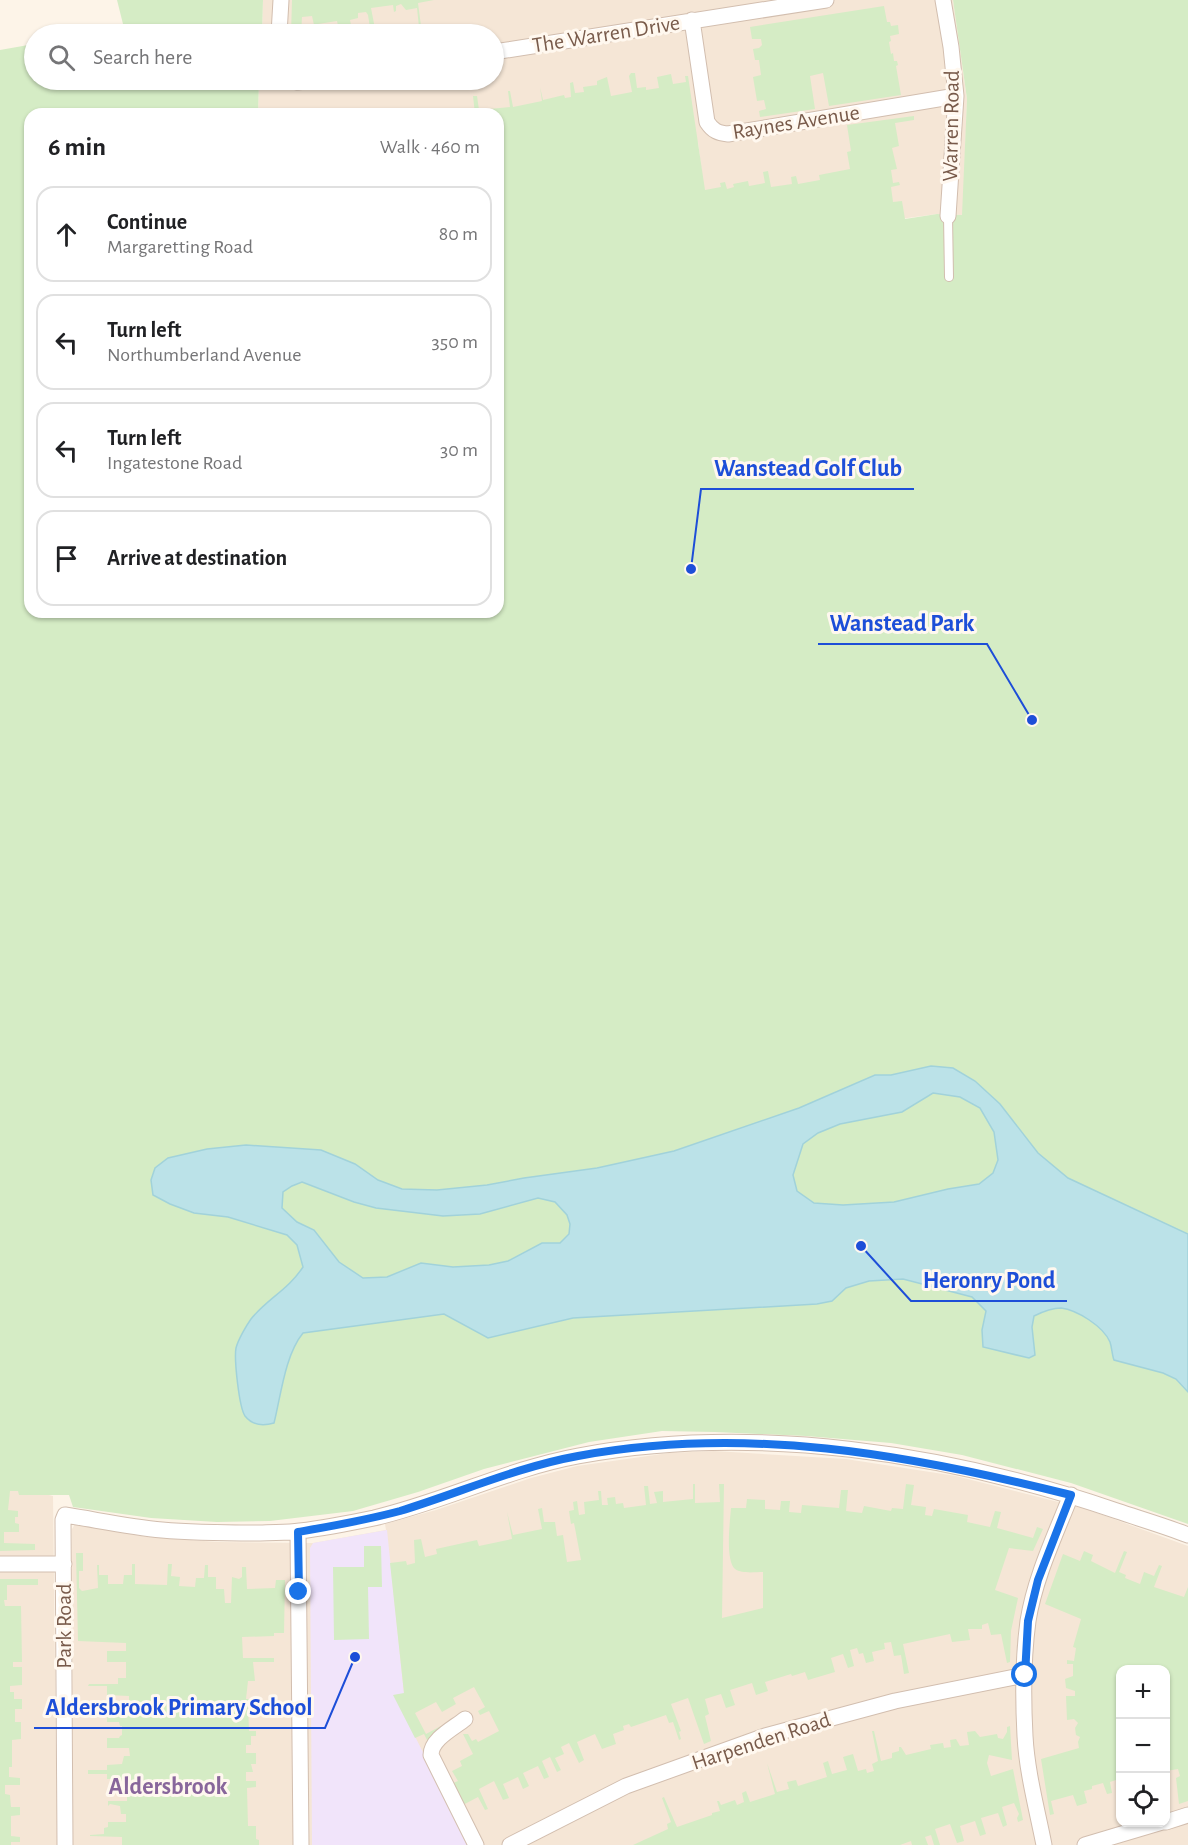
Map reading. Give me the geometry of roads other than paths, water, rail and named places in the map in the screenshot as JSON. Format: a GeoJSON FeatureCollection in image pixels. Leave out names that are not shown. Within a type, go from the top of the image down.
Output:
{"type":"FeatureCollection","features":[{"type":"Feature","properties":{"kind":"street"},"geometry":{"type":"LineString","coordinates":[[279,24],[280,0]]}},
{"type":"Feature","properties":{"kind":"street","name":"The Warren Drive"},"geometry":{"type":"LineString","coordinates":[[504,50],[826,0]]}},
{"type":"Feature","properties":{"kind":"street","name":"Warren Road"},"geometry":{"type":"LineString","coordinates":[[944,0],[956,96],[948,216]]}},
{"type":"Feature","properties":{"kind":"street","name":"Raynes Avenue"},"geometry":{"type":"LineString","coordinates":[[692,20],[707,122],[719,133],[728,134],[956,96]]}},
{"type":"Feature","properties":{"kind":"street"},"geometry":{"type":"LineString","coordinates":[[301,1845],[298,1532],[392,1513],[576,1456],[627,1448],[679,1444],[787,1444],[865,1452],[954,1467],[1071,1495],[1188,1536]]}},
{"type":"Feature","properties":{"kind":"street"},"geometry":{"type":"LineString","coordinates":[[1044,1845],[1025,1737],[1028,1621],[1038,1580],[1071,1495]]}},
{"type":"Feature","properties":{"kind":"street","name":"Park Road"},"geometry":{"type":"LineString","coordinates":[[65,1845],[63,1520],[65,1515],[160,1530],[227,1533],[298,1532]]}},
{"type":"Feature","properties":{"kind":"street"},"geometry":{"type":"LineString","coordinates":[[0,1564],[64,1564]]}},
{"type":"Feature","properties":{"kind":"street","name":"Harpenden Road"},"geometry":{"type":"LineString","coordinates":[[510,1845],[626,1786],[765,1736],[895,1701],[1025,1675]]}},
{"type":"Feature","properties":{"kind":"street"},"geometry":{"type":"LineString","coordinates":[[465,1719],[436,1742],[431,1749],[431,1755],[476,1845]]}},
{"type":"Feature","properties":{"kind":"street"},"geometry":{"type":"LineString","coordinates":[[1170,1820],[1188,1815]]}},
{"type":"Feature","properties":{"kind":"street"},"geometry":{"type":"LineString","coordinates":[[1085,1845],[1147,1827]]}},
{"type":"Feature","properties":{"kind":"lane"},"geometry":{"type":"LineString","coordinates":[[948,216],[948,277]]}},
{"type":"Feature","properties":{"kind":"water"},"geometry":{"type":"Polygon","coordinates":[[[931,1066],[953,1068],[975,1081],[1000,1104],[1038,1153],[1068,1178],[1188,1234],[1188,1392],[1176,1379],[1163,1373],[1114,1360],[1110,1342],[1102,1330],[1082,1315],[1067,1309],[1054,1309],[1034,1316],[1032,1327],[1035,1355],[1029,1358],[983,1347],[982,1330],[986,1311],[972,1297],[903,1279],[869,1281],[846,1288],[832,1301],[817,1304],[573,1318],[488,1338],[444,1314],[303,1333],[288,1364],[274,1423],[259,1424],[248,1419],[243,1411],[238,1383],[236,1348],[251,1319],[291,1282],[303,1267],[297,1245],[287,1235],[228,1217],[194,1213],[153,1195],[151,1180],[155,1168],[168,1158],[207,1149],[246,1145],[321,1150],[355,1164],[378,1180],[402,1189],[437,1190],[487,1185],[597,1168],[674,1151],[799,1108],[875,1075],[891,1075],[931,1066]],[[933,1093],[902,1112],[840,1124],[818,1133],[803,1144],[793,1175],[797,1191],[814,1203],[843,1205],[894,1202],[979,1184],[993,1173],[998,1160],[994,1132],[980,1108],[960,1097],[933,1093]],[[302,1182],[283,1192],[282,1208],[297,1222],[314,1230],[339,1262],[363,1278],[387,1277],[421,1263],[453,1267],[489,1265],[508,1261],[542,1243],[560,1243],[569,1234],[570,1224],[567,1215],[555,1202],[538,1198],[480,1214],[443,1216],[376,1208],[302,1182]]]}},
{"type":"Feature","properties":{"kind":"place","name":"Wanstead Golf Club"},"geometry":{"type":"Point","coordinates":[691,569]}},
{"type":"Feature","properties":{"kind":"place","name":"Wanstead Park"},"geometry":{"type":"Point","coordinates":[1032,720]}},
{"type":"Feature","properties":{"kind":"place","name":"Heronry Pond"},"geometry":{"type":"Point","coordinates":[861,1246]}},
{"type":"Feature","properties":{"kind":"place","name":"Aldersbrook Primary School"},"geometry":{"type":"Point","coordinates":[355,1657]}},
{"type":"Feature","properties":{"kind":"district","name":"Aldersbrook"},"geometry":{"type":"Point","coordinates":[168,1787]}}]}
